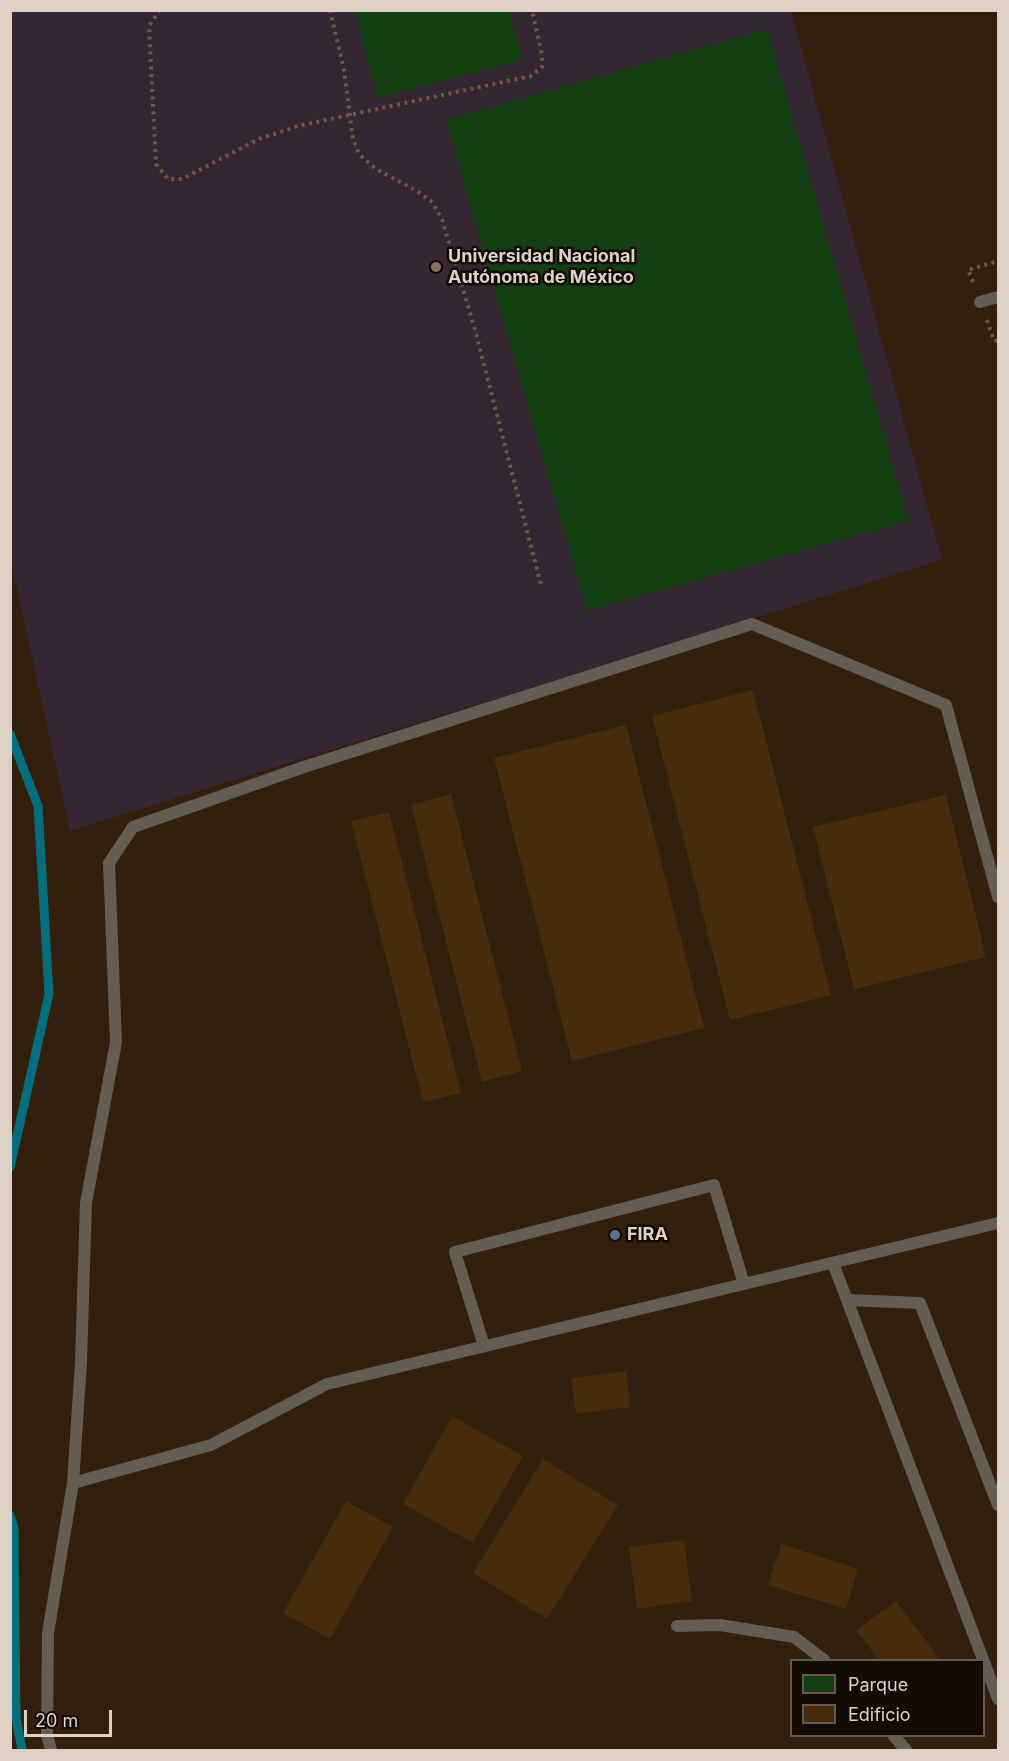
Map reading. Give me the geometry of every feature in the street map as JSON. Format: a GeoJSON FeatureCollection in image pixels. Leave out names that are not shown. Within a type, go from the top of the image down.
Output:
{"type":"FeatureCollection","features":[{"type":"Feature","properties":{"kind":"lane"},"geometry":{"type":"LineString","coordinates":[[980,302],[999,297]]}},
{"type":"Feature","properties":{"kind":"lane"},"geometry":{"type":"LineString","coordinates":[[51,1750],[47,1734],[48,1633],[73,1482],[81,1362],[86,1203],[116,1042],[109,863],[133,827],[304,767],[752,624],[946,705],[999,897]]}},
{"type":"Feature","properties":{"kind":"lane"},"geometry":{"type":"LineString","coordinates":[[484,1346],[455,1252],[714,1185],[744,1284]]}},
{"type":"Feature","properties":{"kind":"lane"},"geometry":{"type":"LineString","coordinates":[[73,1482],[211,1445],[327,1384],[999,1223]]}},
{"type":"Feature","properties":{"kind":"lane"},"geometry":{"type":"LineString","coordinates":[[833,1263],[984,1659]]}},
{"type":"Feature","properties":{"kind":"lane"},"geometry":{"type":"LineString","coordinates":[[847,1300],[920,1303],[999,1505]]}},
{"type":"Feature","properties":{"kind":"lane"},"geometry":{"type":"LineString","coordinates":[[677,1626],[720,1625],[794,1637],[823,1659]]}},
{"type":"Feature","properties":{"kind":"lane"},"geometry":{"type":"LineString","coordinates":[[985,1662],[999,1699]]}},
{"type":"Feature","properties":{"kind":"lane"},"geometry":{"type":"LineString","coordinates":[[895,1737],[906,1750]]}},
{"type":"Feature","properties":{"kind":"path"},"geometry":{"type":"LineString","coordinates":[[160,10],[149,26],[150,49],[156,164],[168,179],[182,179],[259,139],[298,126],[531,76],[542,67],[542,55],[532,10]]}},
{"type":"Feature","properties":{"kind":"path"},"geometry":{"type":"LineString","coordinates":[[330,10],[344,70],[353,139],[359,154],[376,170],[417,191],[432,202],[442,219],[474,326],[541,585]]}},
{"type":"Feature","properties":{"kind":"path"},"geometry":{"type":"LineString","coordinates":[[968,270],[999,261]]}},
{"type":"Feature","properties":{"kind":"shaded area","name":"Universidad Nacional Autónoma de México"},"geometry":{"type":"Polygon","coordinates":[[[10,11],[791,11],[942,560],[70,831],[11,561],[10,11]]]}},
{"type":"Feature","properties":{"kind":"green space"},"geometry":{"type":"Polygon","coordinates":[[[354,11],[509,11],[523,60],[378,98],[354,11]]]}},
{"type":"Feature","properties":{"kind":"green space"},"geometry":{"type":"Polygon","coordinates":[[[767,29],[909,521],[587,611],[446,120],[767,29]]]}},
{"type":"Feature","properties":{"kind":"building"},"geometry":{"type":"Polygon","coordinates":[[[753,690],[831,995],[730,1020],[652,716],[753,690]]]}},
{"type":"Feature","properties":{"kind":"building"},"geometry":{"type":"Polygon","coordinates":[[[626,725],[704,1028],[572,1061],[494,758],[626,725]]]}},
{"type":"Feature","properties":{"kind":"building"},"geometry":{"type":"Polygon","coordinates":[[[451,794],[522,1071],[482,1082],[411,805],[451,794]]]}},
{"type":"Feature","properties":{"kind":"building"},"geometry":{"type":"Polygon","coordinates":[[[946,795],[986,957],[854,989],[813,827],[946,795]]]}},
{"type":"Feature","properties":{"kind":"building"},"geometry":{"type":"Polygon","coordinates":[[[389,812],[461,1093],[423,1102],[351,821],[389,812]]]}},
{"type":"Feature","properties":{"kind":"building"},"geometry":{"type":"Polygon","coordinates":[[[626,1371],[630,1407],[576,1414],[571,1378],[626,1371]]]}},
{"type":"Feature","properties":{"kind":"building"},"geometry":{"type":"Polygon","coordinates":[[[452,1416],[523,1456],[473,1543],[403,1504],[452,1416]]]}},
{"type":"Feature","properties":{"kind":"building"},"geometry":{"type":"Polygon","coordinates":[[[543,1459],[618,1505],[547,1619],[473,1573],[543,1459]]]}},
{"type":"Feature","properties":{"kind":"building"},"geometry":{"type":"Polygon","coordinates":[[[346,1501],[393,1527],[330,1639],[283,1613],[346,1501]]]}},
{"type":"Feature","properties":{"kind":"building"},"geometry":{"type":"Polygon","coordinates":[[[684,1540],[692,1601],[637,1609],[629,1547],[684,1540]]]}},
{"type":"Feature","properties":{"kind":"building"},"geometry":{"type":"Polygon","coordinates":[[[781,1544],[858,1569],[846,1609],[768,1585],[781,1544]]]}},
{"type":"Feature","properties":{"kind":"building"},"geometry":{"type":"Polygon","coordinates":[[[896,1601],[940,1659],[878,1659],[856,1630],[896,1601]]]}},
{"type":"Feature","properties":{"kind":"waterway"},"geometry":{"type":"LineString","coordinates":[[10,734],[38,806],[49,994],[10,1167]]}},
{"type":"Feature","properties":{"kind":"waterway"},"geometry":{"type":"LineString","coordinates":[[10,1515],[14,1528],[16,1718],[22,1750]]}},
{"type":"Feature","properties":{"kind":"place","name":"Universidad Nacional Autónoma de México"},"geometry":{"type":"Point","coordinates":[436,267]}},
{"type":"Feature","properties":{"kind":"place","name":"FIRA"},"geometry":{"type":"Point","coordinates":[615,1235]}}]}
